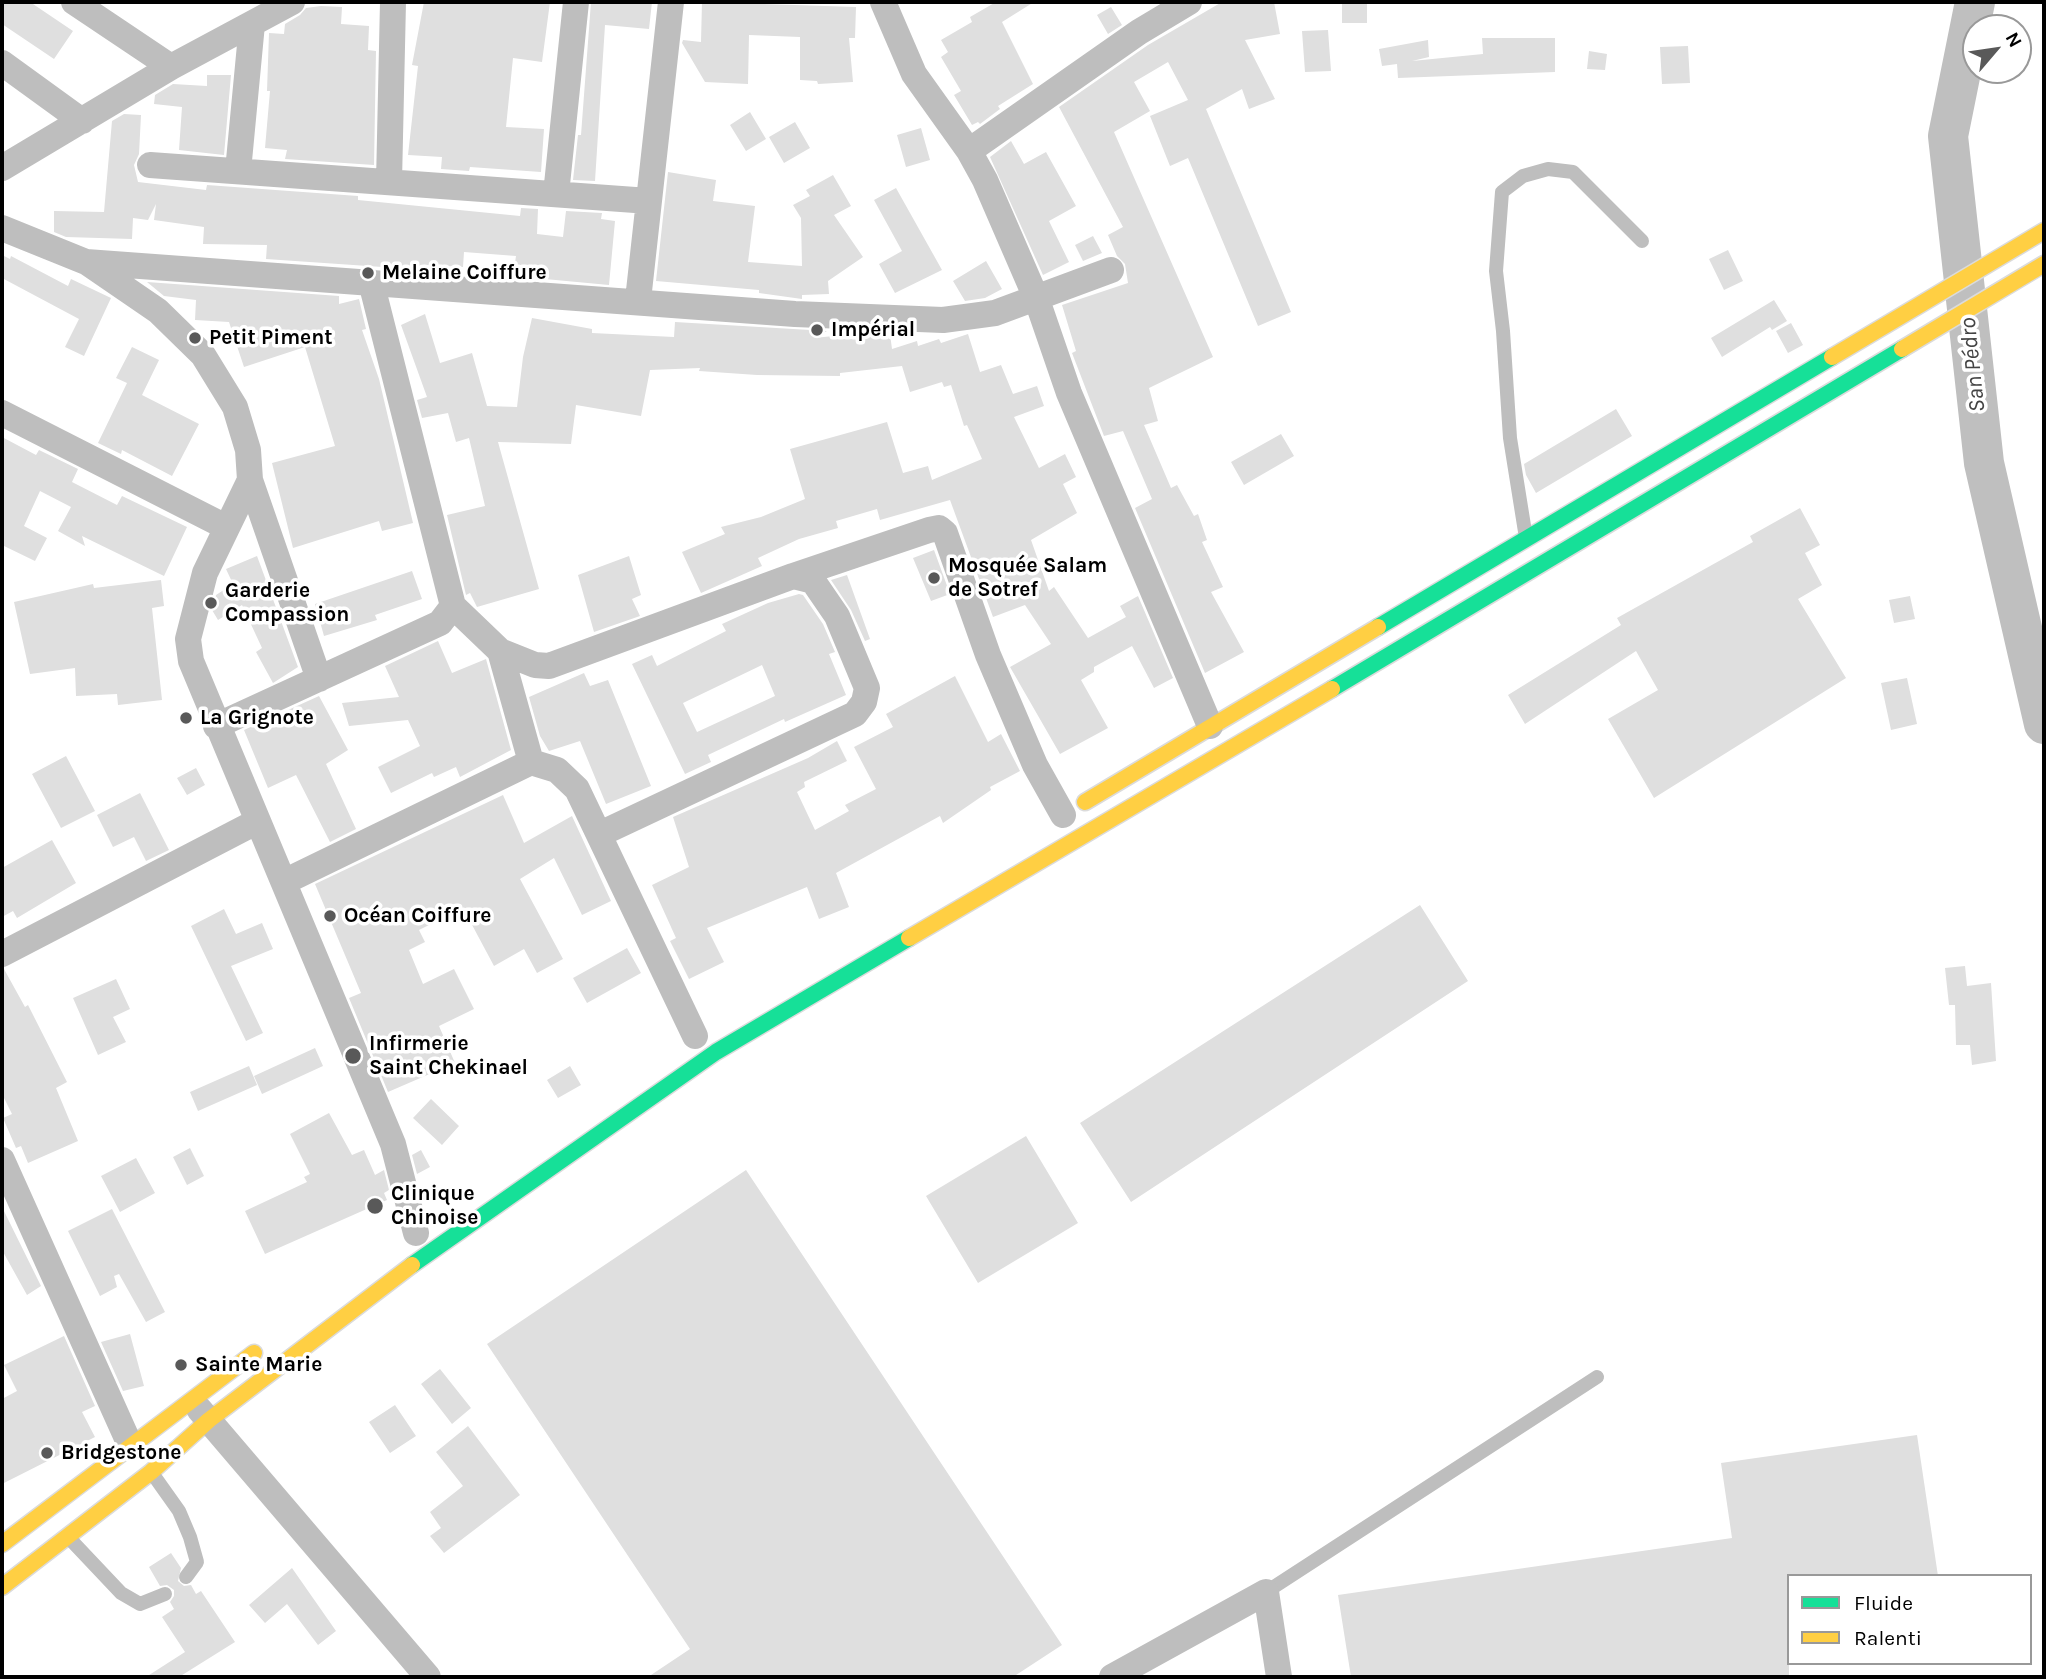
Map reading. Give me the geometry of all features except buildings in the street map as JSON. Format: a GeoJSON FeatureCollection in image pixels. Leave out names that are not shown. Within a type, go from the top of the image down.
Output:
{"type":"FeatureCollection","features":[{"type":"Feature","properties":{"kind":"main road"},"geometry":{"type":"LineString","coordinates":[[1058,819],[2044,231]]}},
{"type":"Feature","properties":{"kind":"main road"},"geometry":{"type":"LineString","coordinates":[[2,1587],[151,1472],[209,1420],[414,1264],[716,1052],[1540,567],[2044,264]]}},
{"type":"Feature","properties":{"kind":"main road"},"geometry":{"type":"LineString","coordinates":[[2,1544],[266,1344]]}},
{"type":"Feature","properties":{"kind":"street"},"geometry":{"type":"LineString","coordinates":[[75,2],[171,67]]}},
{"type":"Feature","properties":{"kind":"street"},"geometry":{"type":"LineString","coordinates":[[2,167],[171,67],[292,2]]}},
{"type":"Feature","properties":{"kind":"street"},"geometry":{"type":"LineString","coordinates":[[389,182],[393,2]]}},
{"type":"Feature","properties":{"kind":"street"},"geometry":{"type":"LineString","coordinates":[[556,194],[576,2]]}},
{"type":"Feature","properties":{"kind":"street"},"geometry":{"type":"LineString","coordinates":[[638,300],[671,2]]}},
{"type":"Feature","properties":{"kind":"street"},"geometry":{"type":"LineString","coordinates":[[969,151],[1139,32],[1189,2]]}},
{"type":"Feature","properties":{"kind":"street"},"geometry":{"type":"LineString","coordinates":[[889,3],[914,74],[969,151],[1037,300],[1074,405],[1210,726]]}},
{"type":"Feature","properties":{"kind":"street"},"geometry":{"type":"LineString","coordinates":[[237,171],[252,23]]}},
{"type":"Feature","properties":{"kind":"street"},"geometry":{"type":"LineString","coordinates":[[2,63],[82,121]]}},
{"type":"Feature","properties":{"kind":"street"},"geometry":{"type":"LineString","coordinates":[[150,165],[649,201]]}},
{"type":"Feature","properties":{"kind":"street"},"geometry":{"type":"LineString","coordinates":[[2,228],[86,262],[158,311],[203,355],[235,407],[248,450],[250,480],[319,679]]}},
{"type":"Feature","properties":{"kind":"street"},"geometry":{"type":"LineString","coordinates":[[86,262],[638,300],[795,314],[943,320],[995,313],[1111,271]]}},
{"type":"Feature","properties":{"kind":"street"},"geometry":{"type":"LineString","coordinates":[[370,282],[453,606],[500,651],[535,665],[549,666],[793,576],[939,528],[945,533],[1014,716],[1058,819]]}},
{"type":"Feature","properties":{"kind":"street"},"geometry":{"type":"LineString","coordinates":[[2,413],[226,527]]}},
{"type":"Feature","properties":{"kind":"street"},"geometry":{"type":"LineString","coordinates":[[250,480],[205,573],[188,639],[191,661],[216,726],[286,881],[393,1144],[416,1233]]}},
{"type":"Feature","properties":{"kind":"street"},"geometry":{"type":"LineString","coordinates":[[600,834],[855,714],[864,702],[867,688],[837,615],[813,581],[793,576]]}},
{"type":"Feature","properties":{"kind":"street"},"geometry":{"type":"LineString","coordinates":[[216,726],[440,623],[453,606]]}},
{"type":"Feature","properties":{"kind":"street"},"geometry":{"type":"LineString","coordinates":[[500,651],[531,762]]}},
{"type":"Feature","properties":{"kind":"street"},"geometry":{"type":"LineString","coordinates":[[286,881],[531,762],[557,770],[577,789],[695,1036]]}},
{"type":"Feature","properties":{"kind":"street"},"geometry":{"type":"LineString","coordinates":[[2,954],[258,821]]}},
{"type":"Feature","properties":{"kind":"street"},"geometry":{"type":"LineString","coordinates":[[2,1160],[130,1445]]}},
{"type":"Feature","properties":{"kind":"street"},"geometry":{"type":"LineString","coordinates":[[190,1400],[428,1677]]}},
{"type":"Feature","properties":{"kind":"street"},"geometry":{"type":"LineString","coordinates":[[1112,1677],[1266,1592],[1279,1677]]}},
{"type":"Feature","properties":{"kind":"lane"},"geometry":{"type":"LineString","coordinates":[[1540,567],[1526,540],[1510,438],[1496,271],[1502,192],[1523,176],[1548,169],[1573,172],[1642,241]]}},
{"type":"Feature","properties":{"kind":"lane"},"geometry":{"type":"LineString","coordinates":[[1266,1592],[1597,1377]]}},
{"type":"Feature","properties":{"kind":"lane"},"geometry":{"type":"LineString","coordinates":[[151,1472],[179,1511],[190,1537],[197,1562],[186,1577]]}},
{"type":"Feature","properties":{"kind":"lane"},"geometry":{"type":"LineString","coordinates":[[69,1537],[121,1593],[139,1604],[165,1594]]}},
{"type":"Feature","properties":{"kind":"waterway","name":"San Pédro"},"geometry":{"type":"LineString","coordinates":[[1975,2],[1948,136],[1984,463],[2044,724]]}},
{"type":"Feature","properties":{"kind":"traffic: fast"},"geometry":{"type":"LineString","coordinates":[[1332,689],[1902,349]]}},
{"type":"Feature","properties":{"kind":"traffic: fast"},"geometry":{"type":"LineString","coordinates":[[1378,627],[1832,357]]}},
{"type":"Feature","properties":{"kind":"traffic: fast"},"geometry":{"type":"LineString","coordinates":[[412,1265],[716,1052],[909,938]]}},
{"type":"Feature","properties":{"kind":"traffic: slow"},"geometry":{"type":"LineString","coordinates":[[1832,357],[2044,231]]}},
{"type":"Feature","properties":{"kind":"traffic: slow"},"geometry":{"type":"LineString","coordinates":[[1902,349],[2044,264]]}},
{"type":"Feature","properties":{"kind":"traffic: slow"},"geometry":{"type":"LineString","coordinates":[[1085,802],[1378,627]]}},
{"type":"Feature","properties":{"kind":"traffic: slow"},"geometry":{"type":"LineString","coordinates":[[909,938],[1332,689]]}},
{"type":"Feature","properties":{"kind":"traffic: slow"},"geometry":{"type":"LineString","coordinates":[[2,1587],[151,1472],[209,1420],[412,1265]]}},
{"type":"Feature","properties":{"kind":"traffic: slow"},"geometry":{"type":"LineString","coordinates":[[2,1544],[254,1353]]}},
{"type":"Feature","properties":{"kind":"place","name":"Melaine Coiffure"},"geometry":{"type":"Point","coordinates":[368,273]}},
{"type":"Feature","properties":{"kind":"place","name":"Impérial"},"geometry":{"type":"Point","coordinates":[817,330]}},
{"type":"Feature","properties":{"kind":"place","name":"Petit Piment"},"geometry":{"type":"Point","coordinates":[195,338]}},
{"type":"Feature","properties":{"kind":"place","name":"Mosquée Salam de Sotref"},"geometry":{"type":"Point","coordinates":[934,578]}},
{"type":"Feature","properties":{"kind":"place","name":"Garderie Compassion"},"geometry":{"type":"Point","coordinates":[211,603]}},
{"type":"Feature","properties":{"kind":"place","name":"La Grignote"},"geometry":{"type":"Point","coordinates":[186,718]}},
{"type":"Feature","properties":{"kind":"place","name":"Océan Coiffure"},"geometry":{"type":"Point","coordinates":[330,916]}},
{"type":"Feature","properties":{"kind":"place","name":"Infirmerie Saint Chekinael"},"geometry":{"type":"Point","coordinates":[353,1056]}},
{"type":"Feature","properties":{"kind":"place","name":"Clinique Chinoise"},"geometry":{"type":"Point","coordinates":[375,1206]}},
{"type":"Feature","properties":{"kind":"place","name":"Sainte Marie"},"geometry":{"type":"Point","coordinates":[181,1365]}},
{"type":"Feature","properties":{"kind":"place","name":"Bridgestone"},"geometry":{"type":"Point","coordinates":[47,1453]}}]}
